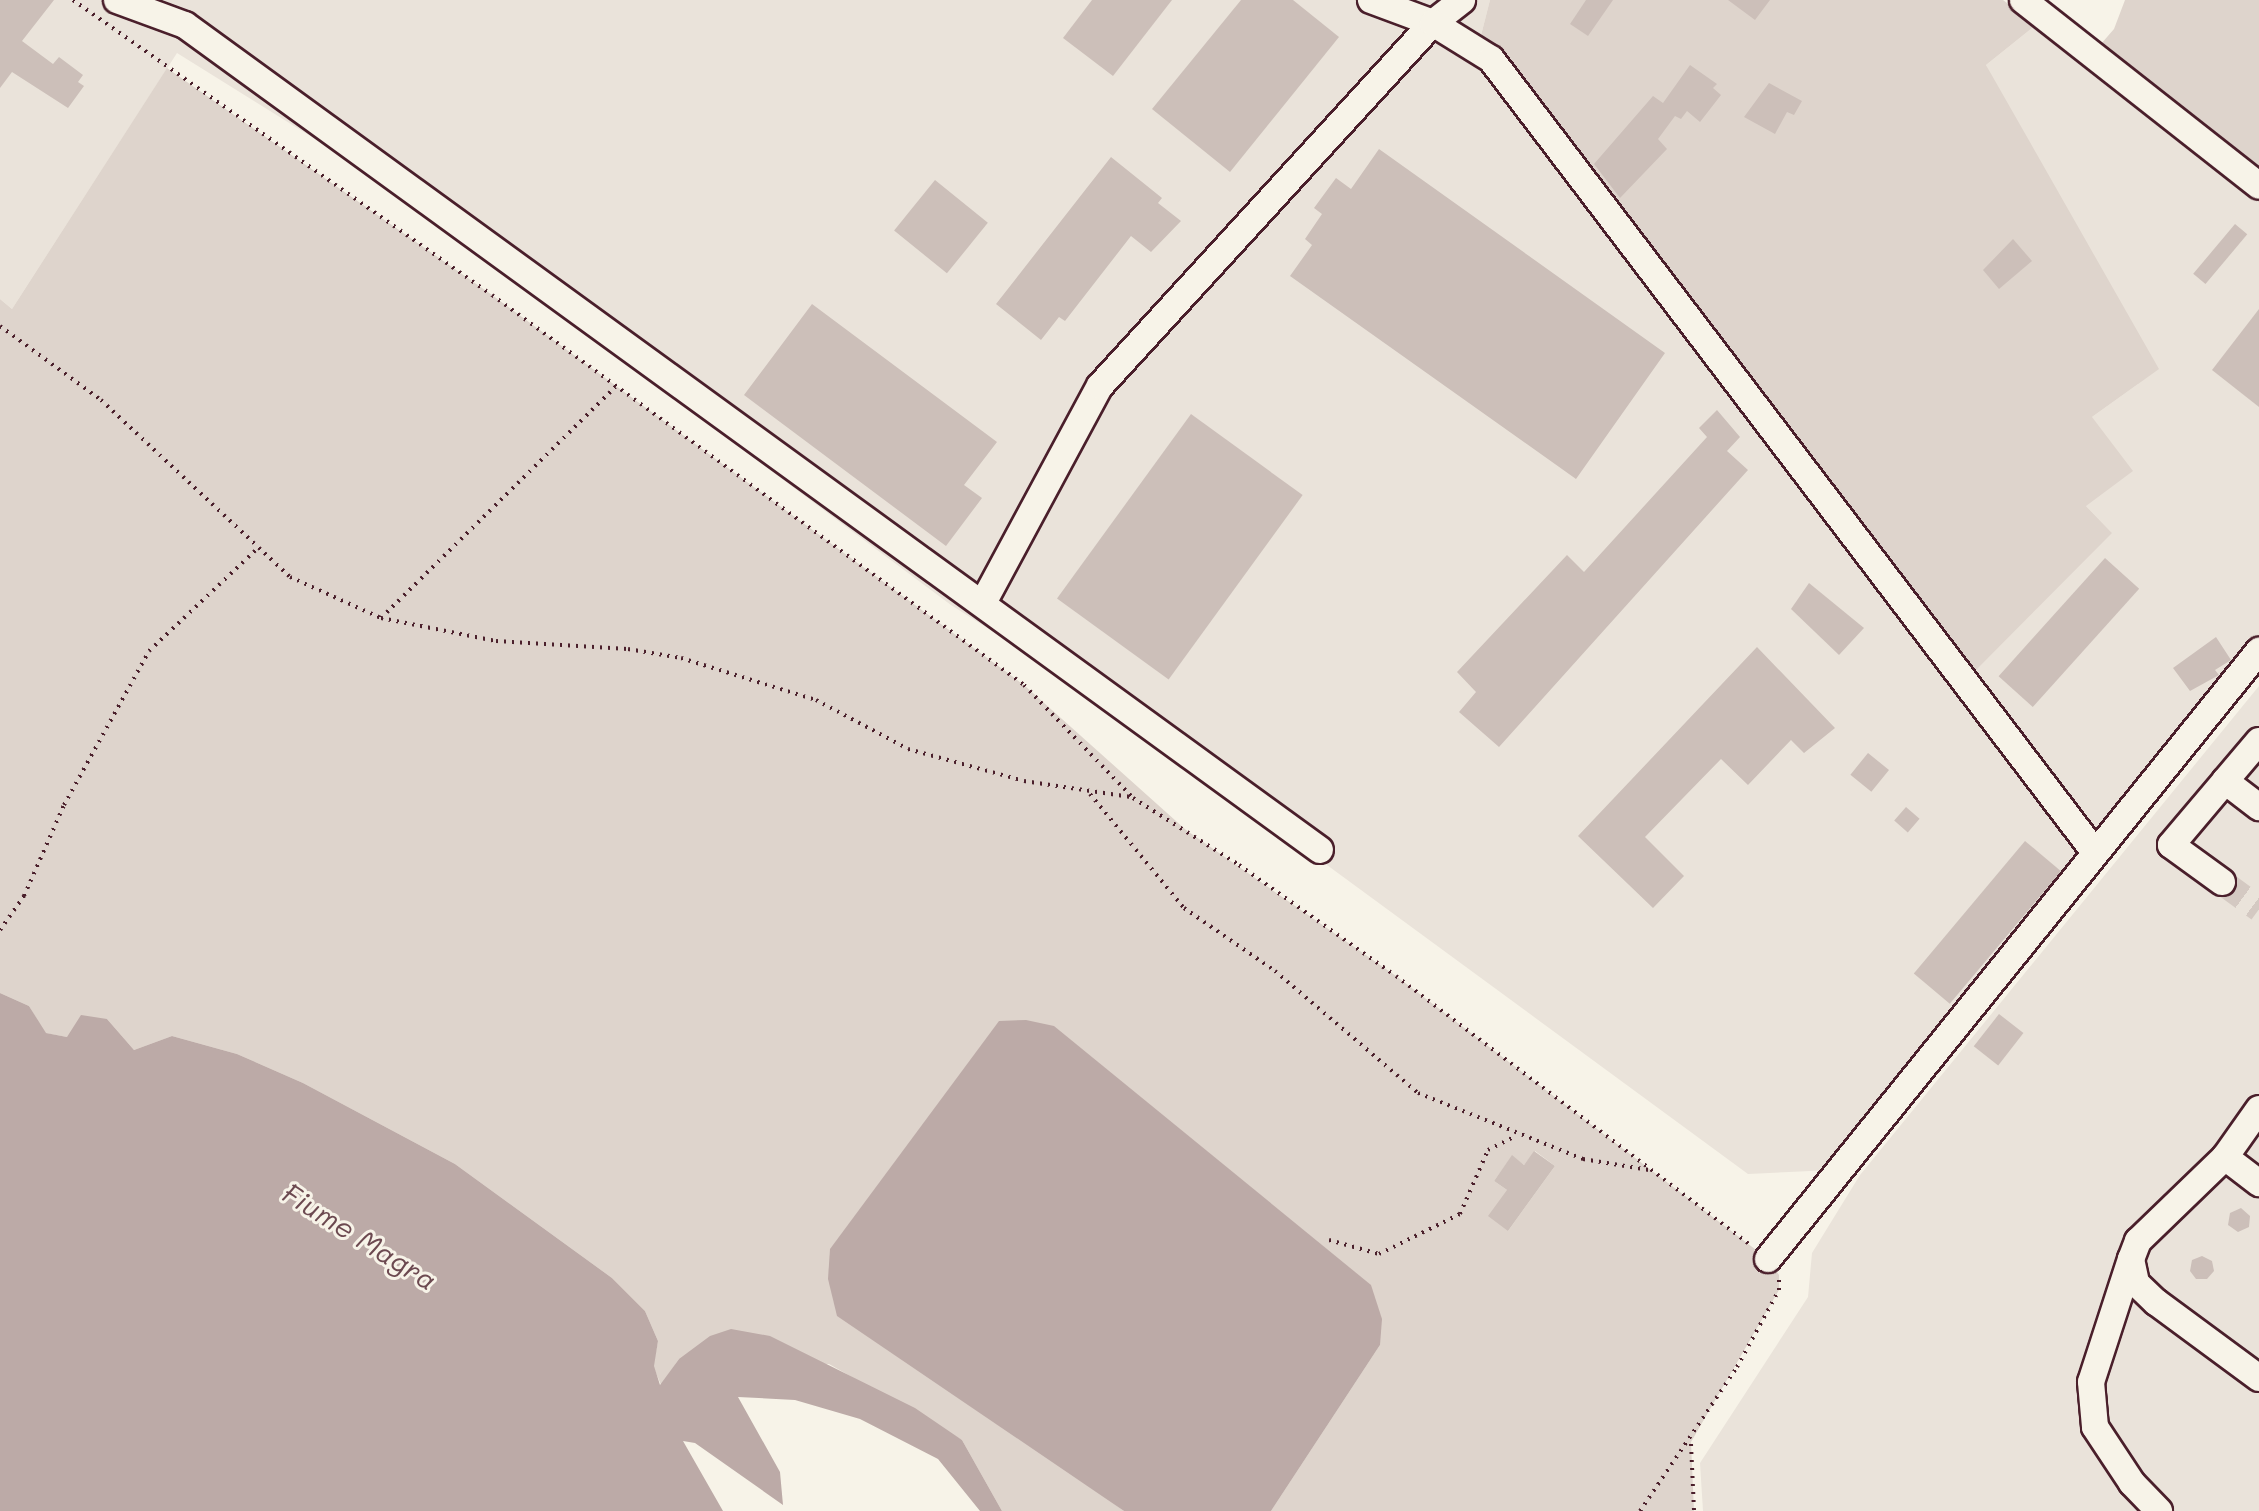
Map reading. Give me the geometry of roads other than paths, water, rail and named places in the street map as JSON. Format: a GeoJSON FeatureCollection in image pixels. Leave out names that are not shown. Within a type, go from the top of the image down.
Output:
{"type":"FeatureCollection","features":[{"type":"Feature","properties":{"kind":"street"},"geometry":{"type":"LineString","coordinates":[[117,0],[185,25],[984,601],[1320,850]]}},
{"type":"Feature","properties":{"kind":"street"},"geometry":{"type":"LineString","coordinates":[[1371,0],[1433,23],[1491,59],[2094,851]]}},
{"type":"Feature","properties":{"kind":"street"},"geometry":{"type":"LineString","coordinates":[[984,601],[1100,386],[1433,23],[1462,0]]}},
{"type":"Feature","properties":{"kind":"street"},"geometry":{"type":"LineString","coordinates":[[2023,0],[2259,186]]}},
{"type":"Feature","properties":{"kind":"street"},"geometry":{"type":"LineString","coordinates":[[1768,1259],[2094,851],[2259,651]]}},
{"type":"Feature","properties":{"kind":"street"},"geometry":{"type":"LineString","coordinates":[[2222,882],[2171,845],[2259,741]]}},
{"type":"Feature","properties":{"kind":"street"},"geometry":{"type":"LineString","coordinates":[[2225,781],[2259,807]]}},
{"type":"Feature","properties":{"kind":"street"},"geometry":{"type":"LineString","coordinates":[[2159,1511],[2132,1483],[2095,1427],[2091,1382],[2138,1241],[2225,1157],[2259,1109]]}},
{"type":"Feature","properties":{"kind":"street"},"geometry":{"type":"LineString","coordinates":[[2225,1157],[2259,1183]]}},
{"type":"Feature","properties":{"kind":"street"},"geometry":{"type":"LineString","coordinates":[[2131,1259],[2136,1283],[2156,1302],[2259,1378]]}},
{"type":"Feature","properties":{"kind":"water","name":"Fiume Magra"},"geometry":{"type":"Polygon","coordinates":[[[0,993],[29,1006],[46,1033],[67,1037],[81,1015],[107,1019],[134,1050],[172,1036],[237,1054],[303,1083],[455,1164],[612,1278],[645,1311],[658,1341],[654,1366],[660,1385],[679,1359],[710,1336],[731,1329],[770,1336],[915,1408],[962,1440],[1002,1511],[980,1511],[938,1459],[860,1419],[795,1400],[738,1397],[780,1472],[783,1505],[695,1443],[683,1441],[723,1511],[0,1511],[0,993]]]}},
{"type":"Feature","properties":{"kind":"water"},"geometry":{"type":"Polygon","coordinates":[[[1026,1020],[1054,1026],[1371,1285],[1382,1319],[1380,1345],[1271,1511],[1124,1511],[837,1316],[828,1279],[830,1249],[999,1021],[1026,1020]]]}},
{"type":"Feature","properties":{"kind":"tunnel"},"geometry":{"type":"LineString","coordinates":[[2222,882],[2259,909]]}}]}
